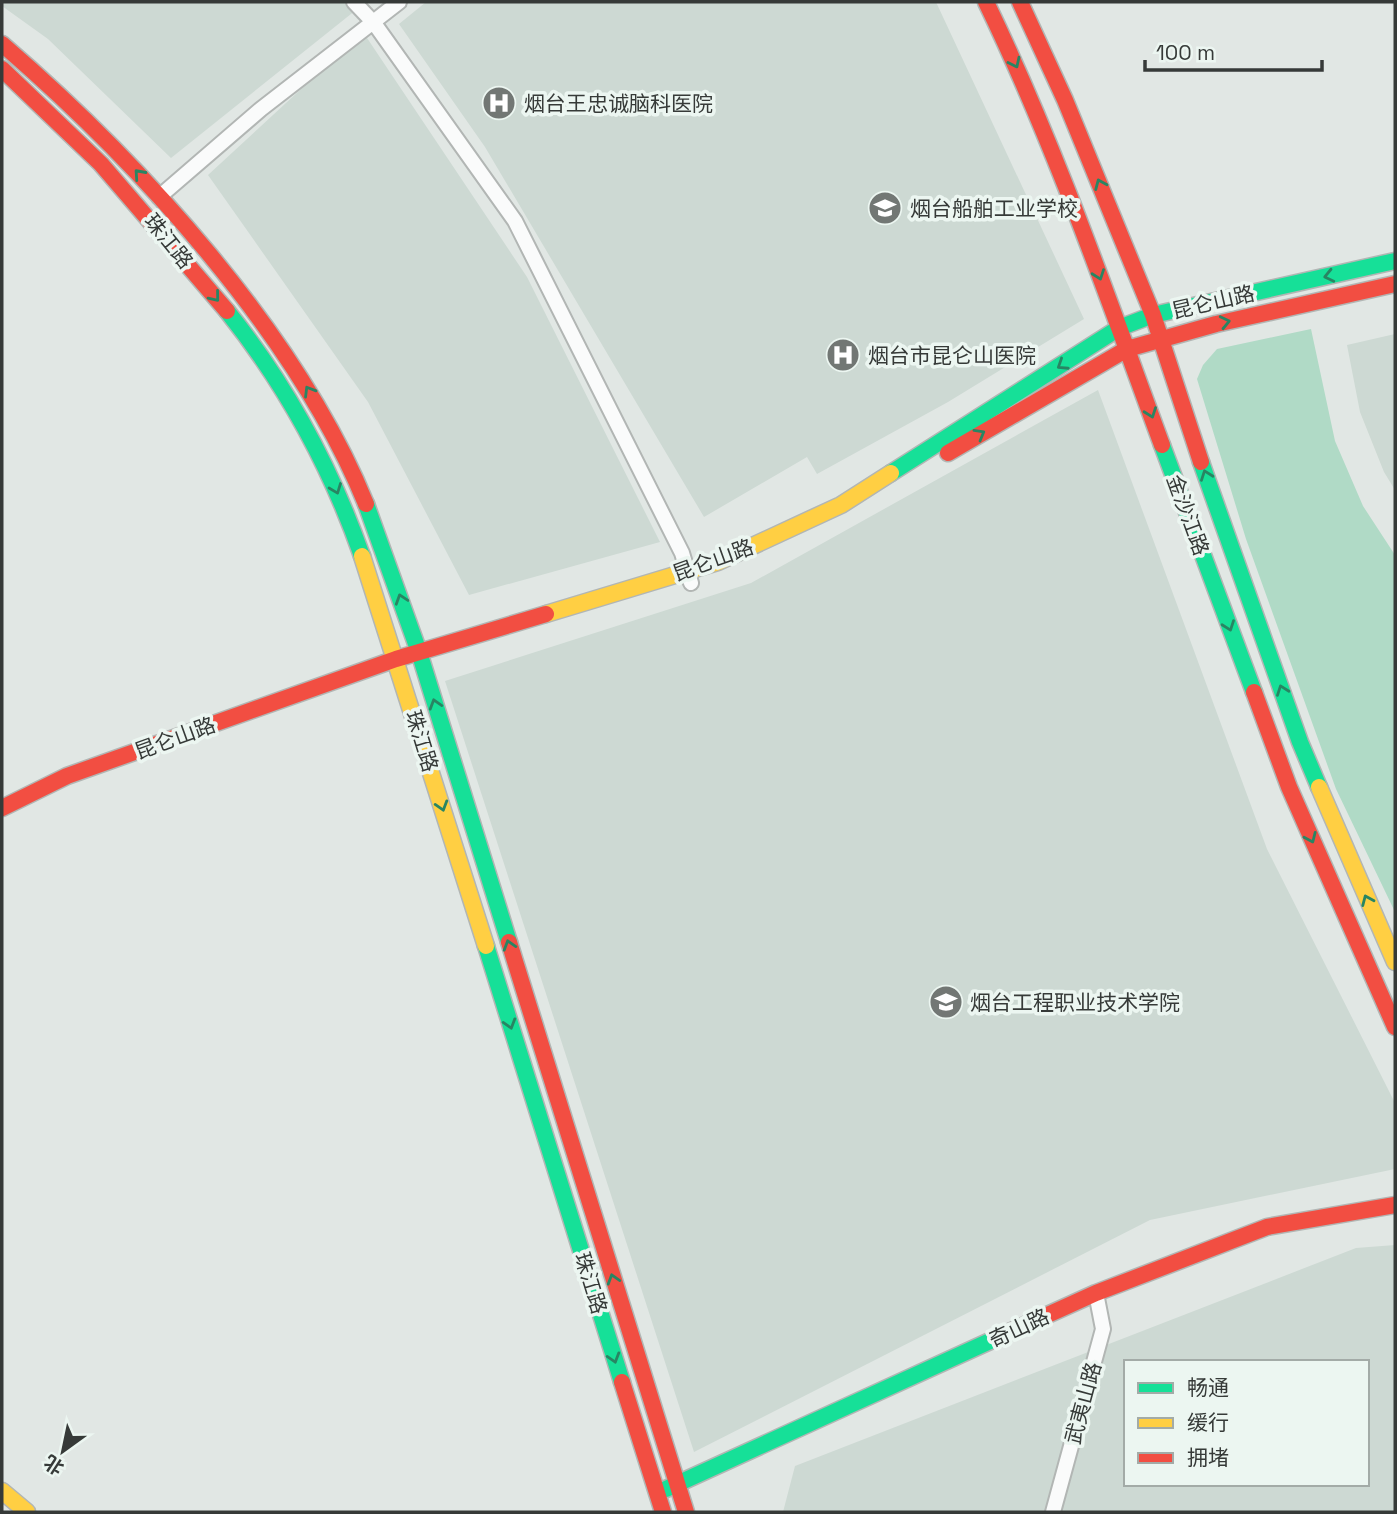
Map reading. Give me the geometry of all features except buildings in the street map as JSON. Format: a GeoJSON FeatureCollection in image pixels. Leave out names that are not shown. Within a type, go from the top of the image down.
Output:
{"type":"FeatureCollection","features":[{"type":"Feature","properties":{"kind":"main road","name":"金沙江路"},"geometry":{"type":"LineString","coordinates":[[985,2],[1022,77],[1127,349],[1289,787],[1395,1027]]}},
{"type":"Feature","properties":{"kind":"main road","name":"金沙江路"},"geometry":{"type":"LineString","coordinates":[[1020,2],[1065,100],[1153,315],[1159,339],[1300,742],[1395,962]]}},
{"type":"Feature","properties":{"kind":"main road"},"geometry":{"type":"LineString","coordinates":[[2,44],[64,96],[159,197],[258,316],[308,390],[344,453],[387,556],[420,658],[686,1512]]}},
{"type":"Feature","properties":{"kind":"main road","name":"珠江路"},"geometry":{"type":"LineString","coordinates":[[2,69],[51,109],[101,161],[241,328],[293,401],[326,464],[366,566],[398,665],[663,1512]]}},
{"type":"Feature","properties":{"kind":"main road","name":"昆仑山路"},"geometry":{"type":"LineString","coordinates":[[2,808],[67,776],[718,562],[841,505],[1119,328],[1153,315],[1395,261]]}},
{"type":"Feature","properties":{"kind":"main road","name":"昆仑山路"},"geometry":{"type":"LineString","coordinates":[[420,658],[723,574],[848,516],[959,446],[1127,349],[1159,339],[1395,284]]}},
{"type":"Feature","properties":{"kind":"main road","name":"昆仑山路"},"geometry":{"type":"LineString","coordinates":[[2,822],[72,788],[398,665]]}},
{"type":"Feature","properties":{"kind":"main road","name":"奇山路"},"geometry":{"type":"LineString","coordinates":[[657,1493],[1096,1293],[1267,1227],[1395,1205]]}},
{"type":"Feature","properties":{"kind":"main road"},"geometry":{"type":"LineString","coordinates":[[2,1491],[27,1512]]}},
{"type":"Feature","properties":{"kind":"street"},"geometry":{"type":"LineString","coordinates":[[354,2],[374,23],[515,221],[682,553],[691,583]]}},
{"type":"Feature","properties":{"kind":"street"},"geometry":{"type":"LineString","coordinates":[[159,197],[261,109],[399,2]]}},
{"type":"Feature","properties":{"kind":"street","name":"武夷山路"},"geometry":{"type":"LineString","coordinates":[[1053,1512],[1103,1329],[1096,1293]]}},
{"type":"Feature","properties":{"kind":"shaded area"},"geometry":{"type":"Polygon","coordinates":[[[2,2],[366,2],[171,158],[48,39],[2,6],[2,2]]]}},
{"type":"Feature","properties":{"kind":"shaded area"},"geometry":{"type":"Polygon","coordinates":[[[426,2],[936,2],[1084,319],[948,402],[817,474],[807,457],[704,517],[485,147],[399,24],[426,2]]]}},
{"type":"Feature","properties":{"kind":"shaded area"},"geometry":{"type":"Polygon","coordinates":[[[363,32],[527,277],[660,542],[469,595],[368,402],[208,175],[363,32]]]}},
{"type":"Feature","properties":{"kind":"shaded area"},"geometry":{"type":"Polygon","coordinates":[[[1395,334],[1395,490],[1384,472],[1360,412],[1347,345],[1395,334]]]}},
{"type":"Feature","properties":{"kind":"shaded area","name":"烟台工程职业技术学院"},"geometry":{"type":"Polygon","coordinates":[[[1098,390],[1267,849],[1395,1103],[1395,1169],[1150,1220],[694,1452],[445,681],[751,583],[1098,390]]]}},
{"type":"Feature","properties":{"kind":"shaded area"},"geometry":{"type":"Polygon","coordinates":[[[1395,1245],[1395,1512],[783,1512],[795,1466],[1356,1248],[1395,1245]]]}},
{"type":"Feature","properties":{"kind":"green space"},"geometry":{"type":"Polygon","coordinates":[[[1311,329],[1335,441],[1363,506],[1395,555],[1395,912],[1336,789],[1246,539],[1197,379],[1203,365],[1217,349],[1311,329]]]}},
{"type":"Feature","properties":{"kind":"traffic: fast"},"geometry":{"type":"LineString","coordinates":[[891,473],[1119,328],[1153,315],[1395,261]]}},
{"type":"Feature","properties":{"kind":"traffic: fast"},"geometry":{"type":"LineString","coordinates":[[227,311],[288,397],[336,490],[362,556]]}},
{"type":"Feature","properties":{"kind":"traffic: fast"},"geometry":{"type":"LineString","coordinates":[[1162,445],[1254,692]]}},
{"type":"Feature","properties":{"kind":"traffic: fast"},"geometry":{"type":"LineString","coordinates":[[1201,462],[1300,742],[1319,787]]}},
{"type":"Feature","properties":{"kind":"traffic: fast"},"geometry":{"type":"LineString","coordinates":[[366,504],[419,652],[509,942]]}},
{"type":"Feature","properties":{"kind":"traffic: fast"},"geometry":{"type":"LineString","coordinates":[[486,946],[622,1382]]}},
{"type":"Feature","properties":{"kind":"traffic: fast"},"geometry":{"type":"LineString","coordinates":[[666,1489],[1012,1331]]}},
{"type":"Feature","properties":{"kind":"traffic: slow"},"geometry":{"type":"LineString","coordinates":[[546,614],[718,562],[841,505],[891,473]]}},
{"type":"Feature","properties":{"kind":"traffic: slow"},"geometry":{"type":"LineString","coordinates":[[362,556],[486,946]]}},
{"type":"Feature","properties":{"kind":"traffic: slow"},"geometry":{"type":"LineString","coordinates":[[1319,787],[1395,962]]}},
{"type":"Feature","properties":{"kind":"traffic: slow"},"geometry":{"type":"LineString","coordinates":[[2,1491],[27,1512]]}},
{"type":"Feature","properties":{"kind":"traffic: jam"},"geometry":{"type":"LineString","coordinates":[[986,2],[1058,166],[1162,445]]}},
{"type":"Feature","properties":{"kind":"traffic: jam"},"geometry":{"type":"LineString","coordinates":[[1020,2],[1065,100],[1153,315],[1201,462]]}},
{"type":"Feature","properties":{"kind":"traffic: jam"},"geometry":{"type":"LineString","coordinates":[[2,44],[107,142],[160,197],[210,255],[257,315],[299,377],[336,440],[366,504]]}},
{"type":"Feature","properties":{"kind":"traffic: jam"},"geometry":{"type":"LineString","coordinates":[[2,69],[101,164],[227,311]]}},
{"type":"Feature","properties":{"kind":"traffic: jam"},"geometry":{"type":"LineString","coordinates":[[948,453],[1127,349],[1216,324],[1395,284]]}},
{"type":"Feature","properties":{"kind":"traffic: jam"},"geometry":{"type":"LineString","coordinates":[[2,808],[67,776],[396,659],[546,614]]}},
{"type":"Feature","properties":{"kind":"traffic: jam"},"geometry":{"type":"LineString","coordinates":[[1254,692],[1289,787],[1395,1027]]}},
{"type":"Feature","properties":{"kind":"traffic: jam"},"geometry":{"type":"LineString","coordinates":[[509,942],[686,1512]]}},
{"type":"Feature","properties":{"kind":"traffic: jam"},"geometry":{"type":"LineString","coordinates":[[1012,1331],[1096,1293],[1267,1227],[1395,1205]]}},
{"type":"Feature","properties":{"kind":"traffic: jam"},"geometry":{"type":"LineString","coordinates":[[622,1382],[663,1512]]}},
{"type":"Feature","properties":{"kind":"place","name":"烟台王忠诚脑科医院"},"geometry":{"type":"Point","coordinates":[499,103]}},
{"type":"Feature","properties":{"kind":"place","name":"烟台船舶工业学校"},"geometry":{"type":"Point","coordinates":[885,208]}},
{"type":"Feature","properties":{"kind":"place","name":"烟台市昆仑山医院"},"geometry":{"type":"Point","coordinates":[843,355]}},
{"type":"Feature","properties":{"kind":"place","name":"烟台工程职业技术学院"},"geometry":{"type":"Point","coordinates":[946,1002]}}]}
